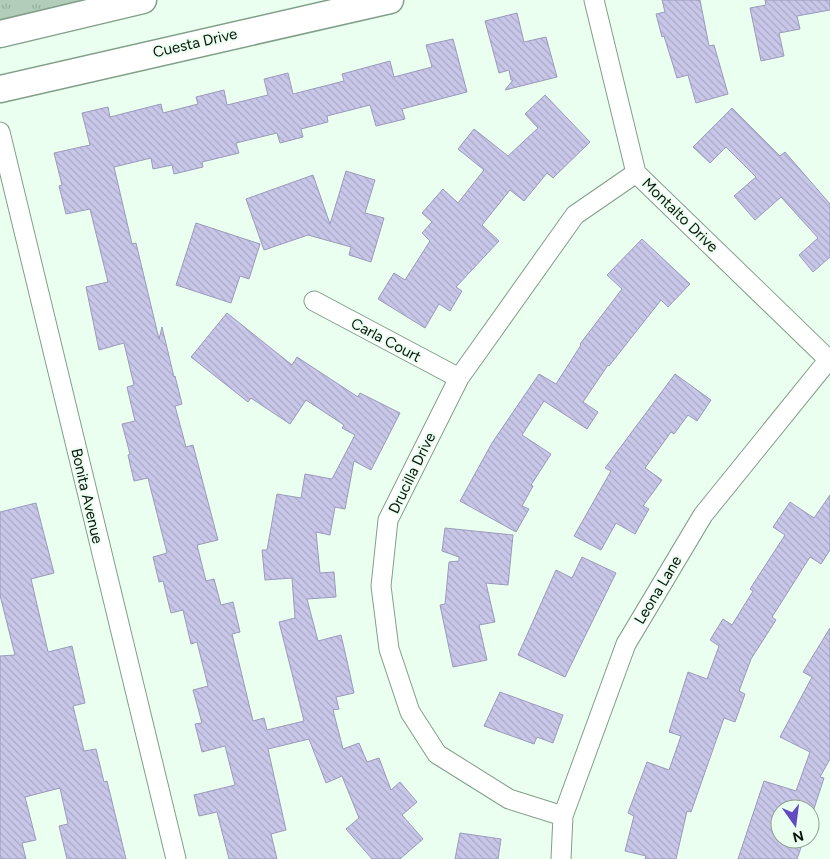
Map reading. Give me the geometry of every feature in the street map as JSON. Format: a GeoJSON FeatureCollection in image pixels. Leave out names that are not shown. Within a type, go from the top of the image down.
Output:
{"type":"FeatureCollection","features":[{"type":"Feature","properties":{"kind":"main road"},"geometry":{"type":"LineString","coordinates":[[0,34],[143,0]]}},
{"type":"Feature","properties":{"kind":"main road","name":"Cuesta Drive"},"geometry":{"type":"LineString","coordinates":[[0,89],[390,0]]}},
{"type":"Feature","properties":{"kind":"street","name":"Montalto Drive"},"geometry":{"type":"LineString","coordinates":[[594,0],[636,173],[830,359]]}},
{"type":"Feature","properties":{"kind":"street","name":"Bonita Avenue"},"geometry":{"type":"LineString","coordinates":[[0,132],[176,859]]}},
{"type":"Feature","properties":{"kind":"street","name":"Drucilla Drive"},"geometry":{"type":"LineString","coordinates":[[563,816],[510,799],[437,754],[410,712],[389,649],[381,586],[388,520],[459,378],[575,215],[636,173]]}},
{"type":"Feature","properties":{"kind":"street","name":"Carla Court"},"geometry":{"type":"LineString","coordinates":[[314,301],[459,378]]}},
{"type":"Feature","properties":{"kind":"street","name":"Leona Lane"},"geometry":{"type":"LineString","coordinates":[[560,859],[563,816],[626,644],[703,515],[830,359]]}},
{"type":"Feature","properties":{"kind":"green space"},"geometry":{"type":"Polygon","coordinates":[[[0,0],[93,0],[0,21],[0,0]]]}},
{"type":"Feature","properties":{"kind":"building"},"geometry":{"type":"Polygon","coordinates":[[[662,0],[700,0],[709,46],[714,45],[728,94],[696,103],[688,75],[677,78],[656,14],[665,12],[662,0]]]}},
{"type":"Feature","properties":{"kind":"building"},"geometry":{"type":"Polygon","coordinates":[[[765,0],[830,0],[830,10],[797,16],[800,29],[779,33],[784,56],[761,61],[750,8],[766,5],[765,0]]]}},
{"type":"Feature","properties":{"kind":"building"},"geometry":{"type":"Polygon","coordinates":[[[517,13],[524,42],[546,37],[557,77],[505,90],[513,80],[511,80],[509,70],[499,73],[485,21],[517,13]]]}},
{"type":"Feature","properties":{"kind":"building"},"geometry":{"type":"Polygon","coordinates":[[[453,39],[467,92],[402,109],[405,119],[376,126],[370,105],[327,116],[328,122],[301,129],[303,137],[280,143],[277,133],[236,143],[239,153],[202,162],[203,167],[174,174],[172,165],[153,169],[151,158],[114,167],[132,244],[136,243],[159,339],[162,327],[175,376],[182,404],[175,406],[186,447],[193,445],[218,540],[197,545],[206,581],[214,579],[221,605],[233,602],[240,632],[232,634],[253,721],[264,718],[267,730],[304,721],[279,622],[295,618],[292,578],[265,580],[262,550],[267,550],[277,494],[301,498],[305,474],[332,479],[355,435],[342,428],[344,425],[306,400],[290,424],[251,398],[248,402],[191,357],[227,313],[292,365],[297,357],[358,397],[360,393],[400,413],[371,470],[354,461],[345,509],[335,507],[330,535],[316,532],[320,573],[334,572],[336,597],[307,599],[318,641],[341,635],[354,693],[336,697],[339,709],[333,710],[343,749],[359,743],[367,762],[379,758],[391,790],[400,782],[417,802],[402,815],[423,839],[400,859],[372,859],[346,829],[359,818],[342,776],[326,783],[309,739],[268,749],[286,830],[271,834],[277,859],[229,859],[217,812],[199,816],[194,795],[235,785],[225,746],[202,752],[195,724],[202,723],[193,690],[208,686],[197,642],[191,644],[183,610],[171,613],[163,581],[159,582],[153,557],[167,553],[148,478],[134,481],[128,455],[130,454],[122,424],[135,421],[127,387],[134,385],[124,343],[99,350],[86,287],[108,282],[90,209],[66,214],[59,186],[62,185],[54,153],[90,145],[82,113],[108,107],[110,117],[161,104],[163,113],[198,104],[196,97],[224,90],[227,105],[268,95],[264,79],[288,73],[293,94],[344,81],[342,74],[390,61],[394,77],[432,67],[426,45],[453,39]]]}},
{"type":"Feature","properties":{"kind":"building"},"geometry":{"type":"Polygon","coordinates":[[[545,95],[590,142],[553,178],[547,173],[524,201],[510,190],[482,225],[499,241],[456,287],[462,291],[450,311],[439,304],[425,328],[378,299],[394,273],[405,280],[430,241],[422,233],[432,222],[422,213],[443,189],[458,203],[484,170],[458,149],[474,129],[508,156],[538,128],[525,114],[545,95]]]}},
{"type":"Feature","properties":{"kind":"building"},"geometry":{"type":"Polygon","coordinates":[[[732,108],[780,156],[785,152],[830,204],[830,257],[813,272],[799,255],[818,238],[781,197],[755,220],[734,196],[756,177],[726,147],[710,163],[693,147],[732,108]]]}},
{"type":"Feature","properties":{"kind":"building"},"geometry":{"type":"Polygon","coordinates":[[[346,171],[375,180],[365,213],[384,218],[371,262],[349,255],[351,247],[308,235],[264,250],[246,199],[313,175],[330,224],[346,171]]]}},
{"type":"Feature","properties":{"kind":"building"},"geometry":{"type":"Polygon","coordinates":[[[196,223],[260,244],[249,279],[240,276],[231,303],[176,285],[196,223]]]}},
{"type":"Feature","properties":{"kind":"building"},"geometry":{"type":"Polygon","coordinates":[[[642,239],[690,284],[668,307],[661,300],[608,365],[583,402],[598,412],[587,429],[544,401],[522,435],[551,454],[531,485],[533,486],[522,506],[529,509],[516,532],[460,501],[492,443],[539,374],[556,384],[580,344],[622,289],[607,275],[642,239]]]}},
{"type":"Feature","properties":{"kind":"building"},"geometry":{"type":"Polygon","coordinates":[[[675,374],[711,400],[697,421],[688,415],[674,434],[671,432],[645,468],[662,480],[643,506],[649,509],[635,534],[616,523],[601,550],[574,536],[611,471],[605,468],[675,374]]]}},
{"type":"Feature","properties":{"kind":"building"},"geometry":{"type":"Polygon","coordinates":[[[830,495],[830,550],[821,564],[810,557],[772,617],[776,620],[751,659],[739,691],[745,694],[735,722],[724,718],[691,812],[687,811],[676,859],[645,859],[646,856],[625,851],[634,816],[628,813],[647,762],[669,770],[681,736],[669,732],[688,672],[707,679],[719,646],[710,640],[723,619],[732,625],[753,591],[750,589],[785,535],[773,527],[790,502],[814,518],[830,495]]]}},
{"type":"Feature","properties":{"kind":"building"},"geometry":{"type":"Polygon","coordinates":[[[36,503],[54,573],[31,579],[48,652],[72,646],[85,703],[73,706],[84,751],[96,749],[104,782],[107,781],[126,859],[67,859],[59,826],[68,824],[60,788],[25,797],[36,840],[22,843],[26,859],[0,859],[0,656],[15,655],[0,595],[0,512],[36,503]]]}},
{"type":"Feature","properties":{"kind":"building"},"geometry":{"type":"Polygon","coordinates":[[[445,528],[513,535],[508,585],[486,583],[495,622],[479,625],[487,660],[453,667],[440,605],[445,604],[449,562],[459,561],[459,557],[442,551],[445,528]]]}},
{"type":"Feature","properties":{"kind":"building"},"geometry":{"type":"Polygon","coordinates":[[[582,557],[616,573],[565,677],[518,655],[556,570],[572,578],[582,557]]]}},
{"type":"Feature","properties":{"kind":"building"},"geometry":{"type":"Polygon","coordinates":[[[830,628],[830,759],[820,777],[824,778],[817,799],[770,799],[770,849],[800,849],[797,859],[738,859],[764,781],[796,791],[810,752],[780,737],[812,677],[803,672],[830,628]]]}},
{"type":"Feature","properties":{"kind":"building"},"geometry":{"type":"Polygon","coordinates":[[[500,692],[563,715],[553,743],[537,737],[534,744],[484,726],[500,692]]]}},
{"type":"Feature","properties":{"kind":"building"},"geometry":{"type":"Polygon","coordinates":[[[460,833],[501,839],[498,859],[455,859],[460,833]]]}}]}
